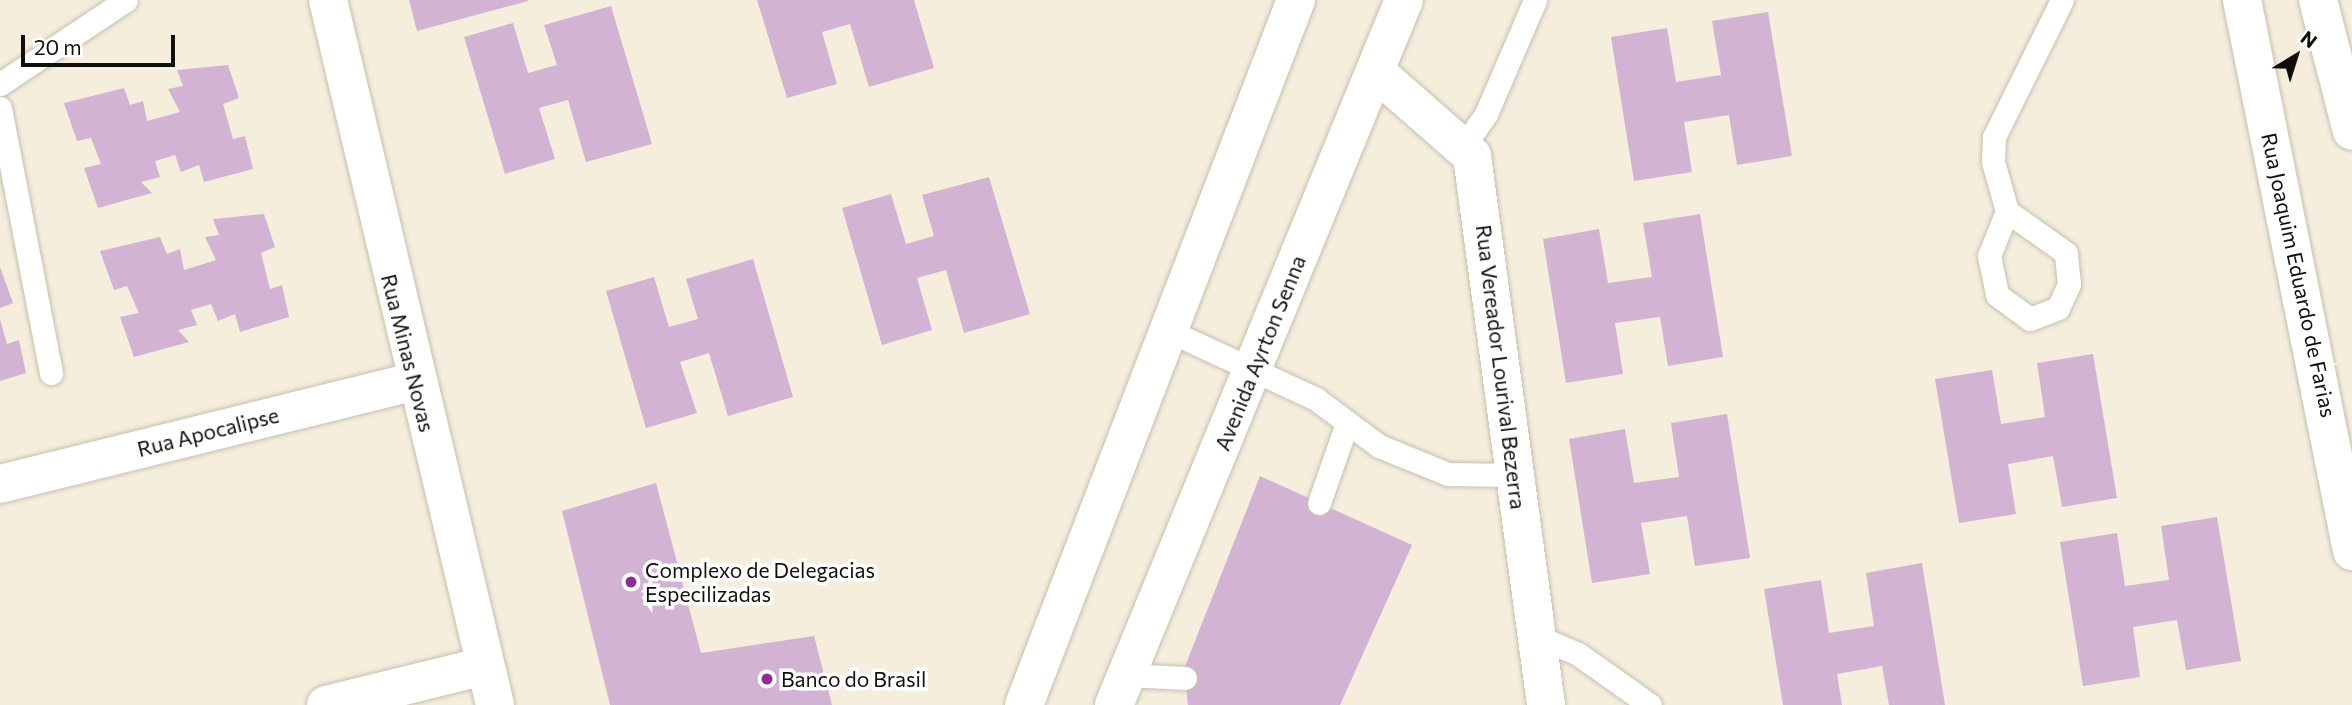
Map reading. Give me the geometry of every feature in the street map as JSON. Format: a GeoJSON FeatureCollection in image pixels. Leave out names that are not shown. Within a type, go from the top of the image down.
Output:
{"type":"FeatureCollection","features":[{"type":"Feature","properties":{"kind":"street","name":"Rua Minas Novas"},"geometry":{"type":"LineString","coordinates":[[328,0],[416,381],[495,705]]}},
{"type":"Feature","properties":{"kind":"street"},"geometry":{"type":"LineString","coordinates":[[1024,705],[1296,0]]}},
{"type":"Feature","properties":{"kind":"street","name":"Avenida Ayrton Senna"},"geometry":{"type":"LineString","coordinates":[[1121,690],[1404,0]]}},
{"type":"Feature","properties":{"kind":"street","name":"Rua Joaquim Eduardo de Farias"},"geometry":{"type":"LineString","coordinates":[[2242,0],[2352,551]]}},
{"type":"Feature","properties":{"kind":"street"},"geometry":{"type":"LineString","coordinates":[[2318,0],[2352,131]]}},
{"type":"Feature","properties":{"kind":"street"},"geometry":{"type":"LineString","coordinates":[[1376,72],[1465,144]]}},
{"type":"Feature","properties":{"kind":"street","name":"Rua Vereador Lourival Bezerra"},"geometry":{"type":"LineString","coordinates":[[1465,144],[1487,242],[1534,635],[1546,705]]}},
{"type":"Feature","properties":{"kind":"street","name":"Rua Apocalipse"},"geometry":{"type":"LineString","coordinates":[[0,484],[416,381]]}},
{"type":"Feature","properties":{"kind":"street"},"geometry":{"type":"LineString","coordinates":[[326,705],[485,666]]}},
{"type":"Feature","properties":{"kind":"lane"},"geometry":{"type":"LineString","coordinates":[[0,84],[126,0]]}},
{"type":"Feature","properties":{"kind":"lane"},"geometry":{"type":"LineString","coordinates":[[1465,144],[1486,114],[1535,0]]}},
{"type":"Feature","properties":{"kind":"lane"},"geometry":{"type":"LineString","coordinates":[[2007,211],[2066,253],[2069,284],[2058,308],[2030,319],[1997,295],[1989,256],[2007,211],[1993,162],[1994,137],[2062,0]]}},
{"type":"Feature","properties":{"kind":"lane"},"geometry":{"type":"LineString","coordinates":[[0,108],[51,373]]}},
{"type":"Feature","properties":{"kind":"lane"},"geometry":{"type":"LineString","coordinates":[[1169,331],[1255,366],[1316,399],[1346,426],[1448,474],[1515,475]]}},
{"type":"Feature","properties":{"kind":"lane"},"geometry":{"type":"LineString","coordinates":[[1319,503],[1346,426]]}},
{"type":"Feature","properties":{"kind":"lane"},"geometry":{"type":"LineString","coordinates":[[1534,635],[1578,654],[1650,705]]}},
{"type":"Feature","properties":{"kind":"lane"},"geometry":{"type":"LineString","coordinates":[[1121,690],[1185,678]]}},
{"type":"Feature","properties":{"kind":"building"},"geometry":{"type":"Polygon","coordinates":[[[409,0],[528,0],[528,1],[417,31],[409,0]]]}},
{"type":"Feature","properties":{"kind":"building"},"geometry":{"type":"Polygon","coordinates":[[[757,0],[914,0],[934,68],[869,87],[850,24],[822,32],[837,84],[787,98],[757,0]]]}},
{"type":"Feature","properties":{"kind":"building"},"geometry":{"type":"Polygon","coordinates":[[[611,6],[652,144],[586,162],[568,100],[539,108],[555,159],[505,174],[464,37],[513,23],[528,73],[557,65],[544,25],[611,6]]]}},
{"type":"Feature","properties":{"kind":"building"},"geometry":{"type":"Polygon","coordinates":[[[1768,12],[1792,156],[1737,165],[1729,115],[1684,122],[1692,172],[1634,181],[1611,37],[1667,28],[1676,82],[1721,75],[1712,21],[1768,12]]]}},
{"type":"Feature","properties":{"kind":"building"},"geometry":{"type":"Polygon","coordinates":[[[228,65],[239,98],[223,104],[233,139],[245,136],[253,169],[204,182],[199,165],[181,172],[175,155],[155,161],[160,177],[141,182],[152,193],[98,208],[84,168],[101,164],[91,138],[77,141],[64,103],[124,88],[130,105],[143,101],[147,121],[180,112],[168,89],[183,86],[177,70],[228,65]]]}},
{"type":"Feature","properties":{"kind":"building"},"geometry":{"type":"Polygon","coordinates":[[[989,177],[1030,314],[964,333],[946,270],[917,278],[932,330],[882,345],[842,208],[891,194],[906,244],[934,236],[922,195],[989,177]]]}},
{"type":"Feature","properties":{"kind":"building"},"geometry":{"type":"Polygon","coordinates":[[[264,214],[275,247],[261,253],[270,289],[282,285],[289,317],[240,332],[235,314],[218,321],[211,304],[191,310],[197,325],[178,330],[189,342],[134,357],[120,317],[139,313],[127,286],[114,290],[100,251],[160,237],[167,254],[180,249],[184,270],[216,260],[205,237],[219,235],[213,219],[264,214]]]}},
{"type":"Feature","properties":{"kind":"building"},"geometry":{"type":"Polygon","coordinates":[[[1700,214],[1723,357],[1668,366],[1660,317],[1615,323],[1623,374],[1566,383],[1543,239],[1599,229],[1608,283],[1652,277],[1643,223],[1700,214]]]}},
{"type":"Feature","properties":{"kind":"building"},"geometry":{"type":"Polygon","coordinates":[[[753,259],[793,397],[728,416],[709,353],[680,362],[697,413],[646,428],[606,291],[654,277],[669,327],[698,319],[686,279],[753,259]]]}},
{"type":"Feature","properties":{"kind":"building"},"geometry":{"type":"Polygon","coordinates":[[[0,267],[13,303],[0,308],[0,267]]]}},
{"type":"Feature","properties":{"kind":"building"},"geometry":{"type":"Polygon","coordinates":[[[0,319],[7,344],[19,340],[26,373],[0,381],[0,319]]]}},
{"type":"Feature","properties":{"kind":"building"},"geometry":{"type":"Polygon","coordinates":[[[2093,354],[2117,498],[2062,507],[2053,456],[2008,464],[2016,514],[1959,523],[1935,379],[1992,370],[2001,424],[2045,417],[2037,363],[2093,354]]]}},
{"type":"Feature","properties":{"kind":"building"},"geometry":{"type":"Polygon","coordinates":[[[1727,414],[1750,558],[1695,566],[1687,516],[1641,523],[1650,574],[1592,583],[1569,439],[1625,429],[1634,483],[1679,477],[1671,423],[1727,414]]]}},
{"type":"Feature","properties":{"kind":"building"},"geometry":{"type":"Polygon","coordinates":[[[1260,476],[1412,545],[1340,705],[1188,705],[1184,669],[1260,476]]]}},
{"type":"Feature","properties":{"kind":"building","name":"Complexo de Delegacias Especilizadas"},"geometry":{"type":"Polygon","coordinates":[[[656,483],[701,653],[814,636],[832,705],[610,705],[562,511],[656,483]]]}},
{"type":"Feature","properties":{"kind":"building"},"geometry":{"type":"Polygon","coordinates":[[[2217,517],[2241,661],[2186,670],[2177,620],[2133,627],[2140,677],[2083,686],[2060,542],[2117,533],[2125,586],[2169,580],[2161,526],[2217,517]]]}},
{"type":"Feature","properties":{"kind":"building"},"geometry":{"type":"Polygon","coordinates":[[[1922,563],[1945,705],[1889,705],[1882,666],[1837,674],[1842,705],[1783,705],[1764,589],[1821,580],[1829,633],[1874,626],[1866,573],[1922,563]]]}},
{"type":"Feature","properties":{"kind":"place","name":"Complexo de Delegacias Especilizadas"},"geometry":{"type":"Point","coordinates":[631,582]}},
{"type":"Feature","properties":{"kind":"place","name":"Banco do Brasil"},"geometry":{"type":"Point","coordinates":[767,679]}}]}
